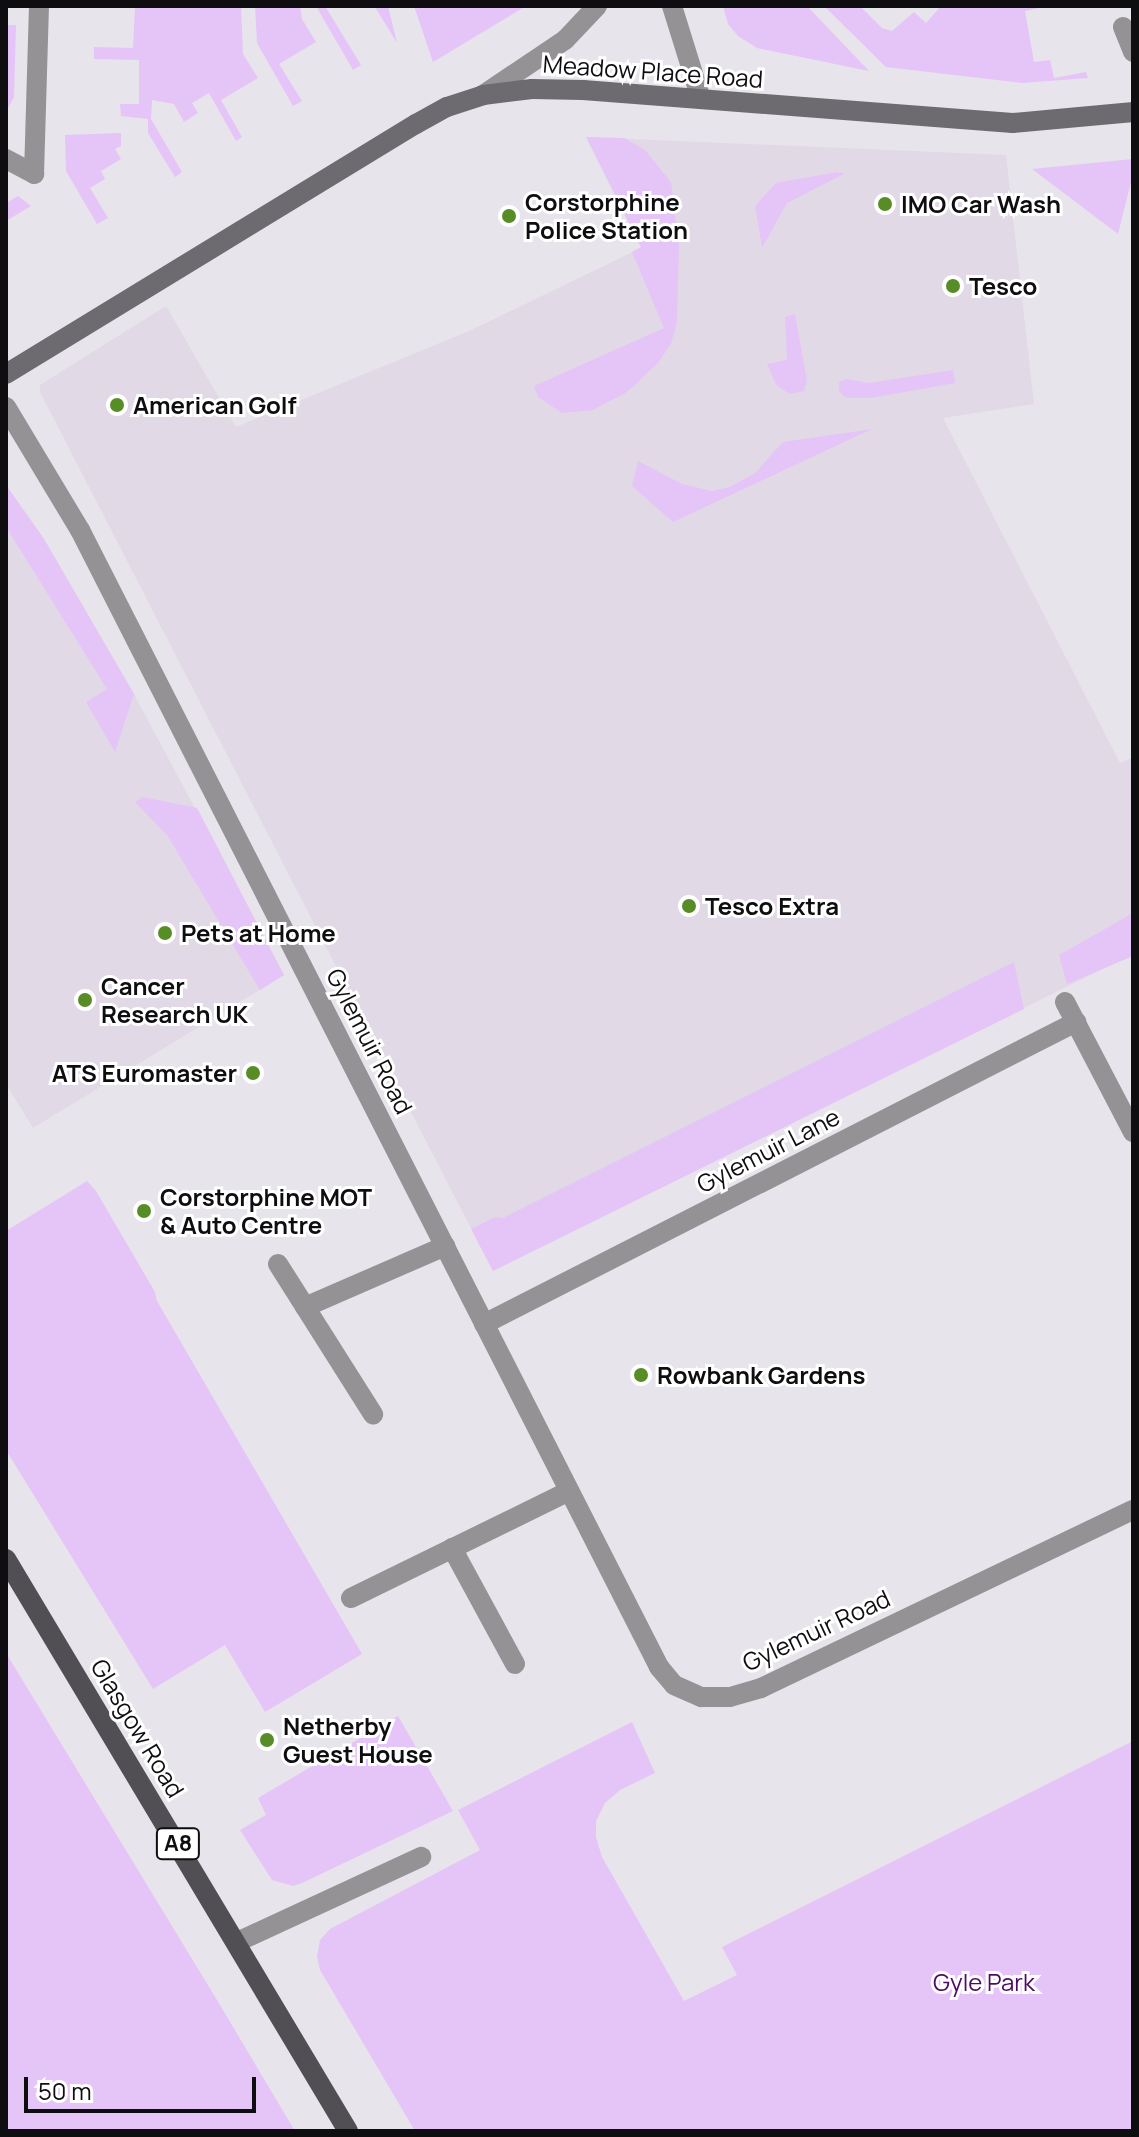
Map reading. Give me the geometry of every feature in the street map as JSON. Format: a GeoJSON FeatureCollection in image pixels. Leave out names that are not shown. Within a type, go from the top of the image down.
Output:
{"type":"FeatureCollection","features":[{"type":"Feature","properties":{"kind":"main road","name":"Meadow Place Road"},"geometry":{"type":"LineString","coordinates":[[6,374],[416,124],[447,107],[483,95],[532,89],[583,90],[1013,123],[1133,112]]}},
{"type":"Feature","properties":{"kind":"main road","name":"Glasgow Road"},"geometry":{"type":"LineString","coordinates":[[6,1559],[348,2131]]}},
{"type":"Feature","properties":{"kind":"street"},"geometry":{"type":"LineString","coordinates":[[6,159],[34,174],[39,6]]}},
{"type":"Feature","properties":{"kind":"street"},"geometry":{"type":"LineString","coordinates":[[483,95],[565,40],[597,6]]}},
{"type":"Feature","properties":{"kind":"street"},"geometry":{"type":"LineString","coordinates":[[672,6],[701,99]]}},
{"type":"Feature","properties":{"kind":"street"},"geometry":{"type":"LineString","coordinates":[[1123,27],[1133,52]]}},
{"type":"Feature","properties":{"kind":"street","name":"Gylemuir Road"},"geometry":{"type":"LineString","coordinates":[[6,407],[80,530],[659,1667],[674,1685],[701,1697],[730,1697],[761,1688],[1133,1510]]}},
{"type":"Feature","properties":{"kind":"street"},"geometry":{"type":"LineString","coordinates":[[1065,1002],[1133,1132]]}},
{"type":"Feature","properties":{"kind":"street","name":"Gylemuir Lane"},"geometry":{"type":"LineString","coordinates":[[484,1324],[1076,1022]]}},
{"type":"Feature","properties":{"kind":"street"},"geometry":{"type":"LineString","coordinates":[[305,1307],[445,1246]]}},
{"type":"Feature","properties":{"kind":"street"},"geometry":{"type":"LineString","coordinates":[[278,1264],[373,1414]]}},
{"type":"Feature","properties":{"kind":"street"},"geometry":{"type":"LineString","coordinates":[[351,1598],[569,1491]]}},
{"type":"Feature","properties":{"kind":"street"},"geometry":{"type":"LineString","coordinates":[[452,1548],[515,1664]]}},
{"type":"Feature","properties":{"kind":"street"},"geometry":{"type":"LineString","coordinates":[[237,1942],[421,1857]]}},
{"type":"Feature","properties":{"kind":"shaded area"},"geometry":{"type":"Polygon","coordinates":[[[586,137],[1006,155],[1034,404],[943,418],[1120,763],[1133,757],[1133,954],[493,1271],[40,392],[40,385],[166,306],[236,427],[469,331],[641,248],[586,137]]]}},
{"type":"Feature","properties":{"kind":"shaded area"},"geometry":{"type":"Polygon","coordinates":[[[6,485],[44,539],[134,694],[284,975],[33,1128],[6,1084],[6,485]]]}},
{"type":"Feature","properties":{"kind":"green space"},"geometry":{"type":"Polygon","coordinates":[[[241,6],[243,54],[258,78],[221,100],[242,137],[236,141],[209,93],[192,103],[198,113],[184,122],[174,104],[152,100],[151,119],[182,172],[175,177],[148,133],[148,119],[121,116],[120,104],[139,104],[139,60],[94,59],[94,47],[133,48],[135,8],[241,6]]]}},
{"type":"Feature","properties":{"kind":"green space"},"geometry":{"type":"Polygon","coordinates":[[[255,6],[300,6],[302,19],[316,42],[279,64],[302,101],[293,106],[257,43],[255,6]]]}},
{"type":"Feature","properties":{"kind":"green space"},"geometry":{"type":"Polygon","coordinates":[[[316,6],[325,6],[361,65],[353,70],[316,6]]]}},
{"type":"Feature","properties":{"kind":"green space"},"geometry":{"type":"Polygon","coordinates":[[[388,6],[397,43],[375,7],[388,6]]]}},
{"type":"Feature","properties":{"kind":"green space"},"geometry":{"type":"Polygon","coordinates":[[[414,6],[526,6],[433,62],[414,6]]]}},
{"type":"Feature","properties":{"kind":"green space"},"geometry":{"type":"Polygon","coordinates":[[[723,6],[807,6],[869,71],[757,48],[738,36],[728,24],[723,6]]]}},
{"type":"Feature","properties":{"kind":"green space"},"geometry":{"type":"Polygon","coordinates":[[[824,6],[860,6],[882,28],[892,31],[914,12],[926,23],[941,6],[1048,6],[1025,11],[1034,62],[1050,60],[1054,78],[1086,72],[1088,78],[1022,83],[886,67],[824,6]]]}},
{"type":"Feature","properties":{"kind":"green space"},"geometry":{"type":"Polygon","coordinates":[[[6,25],[16,25],[14,97],[6,112],[6,25]]]}},
{"type":"Feature","properties":{"kind":"green space"},"geometry":{"type":"Polygon","coordinates":[[[121,133],[121,146],[115,149],[121,159],[101,171],[105,179],[90,188],[108,218],[97,224],[66,171],[65,135],[121,133]]]}},
{"type":"Feature","properties":{"kind":"green space"},"geometry":{"type":"Polygon","coordinates":[[[586,137],[624,138],[645,150],[671,182],[679,247],[677,322],[671,344],[658,363],[627,392],[593,410],[562,413],[538,397],[534,386],[664,328],[632,252],[641,247],[586,137]]]}},
{"type":"Feature","properties":{"kind":"green space"},"geometry":{"type":"Polygon","coordinates":[[[1133,159],[1133,174],[1118,234],[1032,169],[1133,159]]]}},
{"type":"Feature","properties":{"kind":"green space"},"geometry":{"type":"Polygon","coordinates":[[[837,172],[844,174],[787,203],[762,248],[755,206],[776,183],[837,172]]]}},
{"type":"Feature","properties":{"kind":"green space"},"geometry":{"type":"Polygon","coordinates":[[[18,196],[31,206],[6,221],[6,203],[18,196]]]}},
{"type":"Feature","properties":{"kind":"green space"},"geometry":{"type":"Polygon","coordinates":[[[795,314],[807,381],[804,391],[790,394],[776,385],[767,364],[787,360],[785,317],[795,314]]]}},
{"type":"Feature","properties":{"kind":"green space"},"geometry":{"type":"Polygon","coordinates":[[[953,370],[955,383],[871,398],[846,398],[839,391],[839,382],[847,379],[869,383],[953,370]]]}},
{"type":"Feature","properties":{"kind":"green space"},"geometry":{"type":"Polygon","coordinates":[[[872,429],[673,522],[632,486],[638,461],[682,484],[712,491],[730,487],[755,473],[783,442],[872,429]]]}},
{"type":"Feature","properties":{"kind":"green space"},"geometry":{"type":"Polygon","coordinates":[[[6,485],[44,539],[134,694],[115,752],[86,702],[107,689],[6,527],[6,485]]]}},
{"type":"Feature","properties":{"kind":"green space"},"geometry":{"type":"Polygon","coordinates":[[[143,797],[197,808],[284,975],[260,990],[167,835],[135,802],[143,797]]]}},
{"type":"Feature","properties":{"kind":"green space"},"geometry":{"type":"Polygon","coordinates":[[[1133,913],[1133,956],[1067,984],[1059,955],[1133,913]]]}},
{"type":"Feature","properties":{"kind":"green space"},"geometry":{"type":"Polygon","coordinates":[[[1014,962],[1024,1009],[493,1271],[471,1229],[495,1217],[503,1218],[1014,962]]]}},
{"type":"Feature","properties":{"kind":"green space"},"geometry":{"type":"Polygon","coordinates":[[[87,1181],[96,1191],[155,1292],[157,1301],[362,1654],[265,1712],[225,1645],[153,1689],[6,1450],[6,1231],[87,1181]]]}},
{"type":"Feature","properties":{"kind":"green space"},"geometry":{"type":"Polygon","coordinates":[[[6,1653],[217,2000],[295,2131],[6,2131],[6,1653]]]}},
{"type":"Feature","properties":{"kind":"green space"},"geometry":{"type":"Polygon","coordinates":[[[398,1716],[453,1811],[302,1883],[293,1886],[272,1880],[240,1830],[266,1815],[258,1798],[398,1716]]]}},
{"type":"Feature","properties":{"kind":"green space","name":"Gyle Park"},"geometry":{"type":"Polygon","coordinates":[[[632,1722],[655,1773],[620,1790],[605,1803],[596,1821],[596,1837],[602,1857],[684,2001],[737,1975],[722,1947],[1133,1741],[1133,2131],[415,2131],[320,1970],[317,1957],[320,1940],[330,1929],[480,1850],[458,1810],[632,1722]]]}},
{"type":"Feature","properties":{"kind":"place","name":"IMO Car Wash"},"geometry":{"type":"Point","coordinates":[885,204]}},
{"type":"Feature","properties":{"kind":"place","name":"Corstorphine Police Station"},"geometry":{"type":"Point","coordinates":[509,216]}},
{"type":"Feature","properties":{"kind":"place","name":"Tesco"},"geometry":{"type":"Point","coordinates":[953,286]}},
{"type":"Feature","properties":{"kind":"place","name":"American Golf"},"geometry":{"type":"Point","coordinates":[117,405]}},
{"type":"Feature","properties":{"kind":"place","name":"Tesco Extra"},"geometry":{"type":"Point","coordinates":[689,906]}},
{"type":"Feature","properties":{"kind":"place","name":"Pets at Home"},"geometry":{"type":"Point","coordinates":[165,933]}},
{"type":"Feature","properties":{"kind":"place","name":"Cancer Research UK"},"geometry":{"type":"Point","coordinates":[85,1000]}},
{"type":"Feature","properties":{"kind":"place","name":"ATS Euromaster"},"geometry":{"type":"Point","coordinates":[253,1073]}},
{"type":"Feature","properties":{"kind":"place","name":"Corstorphine MOT & Auto Centre"},"geometry":{"type":"Point","coordinates":[144,1211]}},
{"type":"Feature","properties":{"kind":"place","name":"Rowbank Gardens"},"geometry":{"type":"Point","coordinates":[641,1375]}},
{"type":"Feature","properties":{"kind":"place","name":"Netherby Guest House"},"geometry":{"type":"Point","coordinates":[267,1740]}}]}
